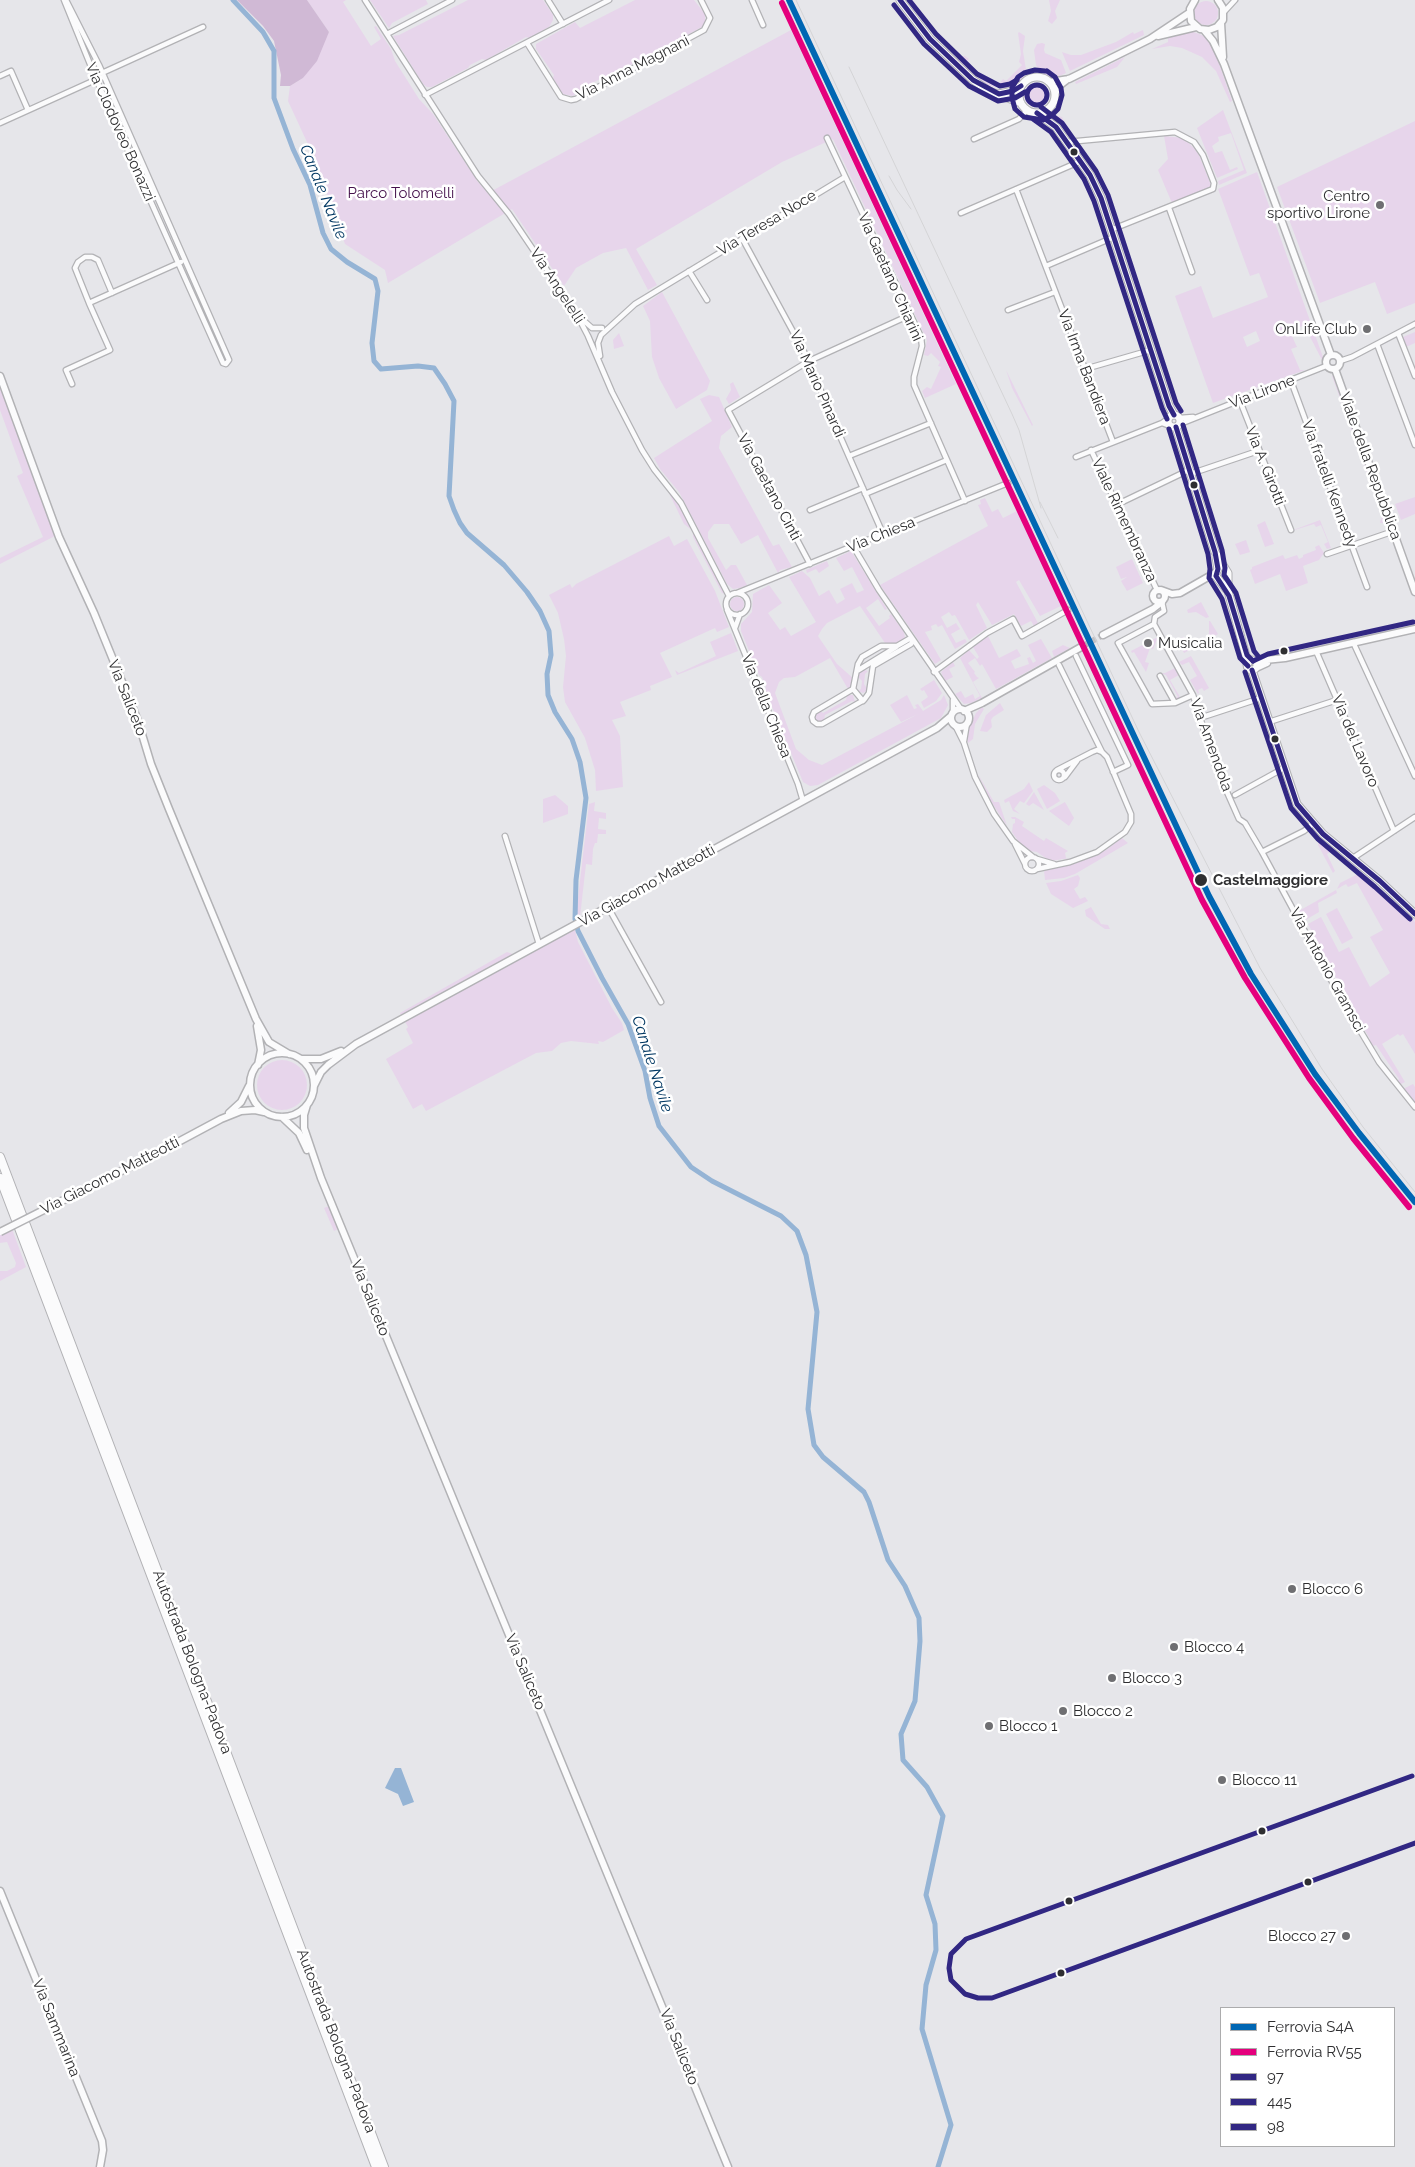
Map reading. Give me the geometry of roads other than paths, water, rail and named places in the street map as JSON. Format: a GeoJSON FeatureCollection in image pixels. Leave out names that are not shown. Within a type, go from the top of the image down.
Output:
{"type":"FeatureCollection","features":[{"type":"Feature","properties":{"kind":"highway","name":"Autostrada Bologna-Padova"},"geometry":{"type":"LineString","coordinates":[[0,1157],[384,2167]]}},
{"type":"Feature","properties":{"kind":"highway","name":"Autostrada Bologna-Padova"},"geometry":{"type":"LineString","coordinates":[[0,1178],[376,2167]]}},
{"type":"Feature","properties":{"kind":"main road"},"geometry":{"type":"LineString","coordinates":[[900,0],[925,32],[973,80],[1021,103],[1027,110],[1037,113],[1056,128],[1081,161],[1095,184],[1113,229],[1215,552],[1220,574],[1229,596],[1247,655],[1253,665],[1268,722],[1297,804],[1313,824],[1415,914]]}},
{"type":"Feature","properties":{"kind":"main road"},"geometry":{"type":"LineString","coordinates":[[1021,103],[1019,91],[1027,80],[1036,77],[1050,82],[1055,94],[1051,111],[1056,128]]}},
{"type":"Feature","properties":{"kind":"main road"},"geometry":{"type":"LineString","coordinates":[[999,94],[1022,86]]}},
{"type":"Feature","properties":{"kind":"main road"},"geometry":{"type":"LineString","coordinates":[[1037,113],[1051,106]]}},
{"type":"Feature","properties":{"kind":"street","name":"Via Clodoveo Bonazzi"},"geometry":{"type":"LineString","coordinates":[[65,0],[103,75],[185,260],[229,360],[226,364],[222,363],[96,80],[65,0]]}},
{"type":"Feature","properties":{"kind":"street","name":"Via Angelelli"},"geometry":{"type":"LineString","coordinates":[[365,0],[478,176],[509,214],[570,304],[588,336],[610,387],[647,460],[681,503],[725,585],[734,594]]}},
{"type":"Feature","properties":{"kind":"street"},"geometry":{"type":"LineString","coordinates":[[386,34],[452,0]]}},
{"type":"Feature","properties":{"kind":"street"},"geometry":{"type":"LineString","coordinates":[[548,0],[563,24]]}},
{"type":"Feature","properties":{"kind":"street"},"geometry":{"type":"LineString","coordinates":[[425,95],[563,24],[601,2],[609,0]]}},
{"type":"Feature","properties":{"kind":"street","name":"Via Anna Magnani"},"geometry":{"type":"LineString","coordinates":[[527,43],[561,97],[571,100],[576,99],[704,30],[710,18],[701,0]]}},
{"type":"Feature","properties":{"kind":"street"},"geometry":{"type":"LineString","coordinates":[[752,0],[763,25]]}},
{"type":"Feature","properties":{"kind":"street"},"geometry":{"type":"LineString","coordinates":[[1218,0],[1224,12]]}},
{"type":"Feature","properties":{"kind":"street"},"geometry":{"type":"LineString","coordinates":[[1224,64],[1221,23],[1224,12],[1235,0]]}},
{"type":"Feature","properties":{"kind":"street"},"geometry":{"type":"LineString","coordinates":[[1055,94],[1059,86],[1068,79],[1150,39],[1189,13],[1194,1]]}},
{"type":"Feature","properties":{"kind":"street"},"geometry":{"type":"LineString","coordinates":[[1189,13],[1196,27],[1204,30],[1213,29],[1221,23]]}},
{"type":"Feature","properties":{"kind":"street","name":"Via Clodoveo Bonazzi"},"geometry":{"type":"LineString","coordinates":[[103,75],[203,27]]}},
{"type":"Feature","properties":{"kind":"street"},"geometry":{"type":"LineString","coordinates":[[1150,39],[1196,27]]}},
{"type":"Feature","properties":{"kind":"street"},"geometry":{"type":"LineString","coordinates":[[1204,30],[1213,41],[1224,64],[1331,355]]}},
{"type":"Feature","properties":{"kind":"street"},"geometry":{"type":"LineString","coordinates":[[0,76],[11,71],[28,110]]}},
{"type":"Feature","properties":{"kind":"street"},"geometry":{"type":"LineString","coordinates":[[0,123],[96,80],[103,75]]}},
{"type":"Feature","properties":{"kind":"street"},"geometry":{"type":"LineString","coordinates":[[1050,82],[1068,79]]}},
{"type":"Feature","properties":{"kind":"street"},"geometry":{"type":"LineString","coordinates":[[974,139],[1018,118],[1027,110]]}},
{"type":"Feature","properties":{"kind":"street"},"geometry":{"type":"LineString","coordinates":[[1067,142],[1174,132],[1189,138],[1198,147],[1214,187],[1213,189],[1113,229]]}},
{"type":"Feature","properties":{"kind":"street","name":"Via Gaetano Chiarini"},"geometry":{"type":"LineString","coordinates":[[827,138],[922,342],[914,377],[914,386],[965,501]]}},
{"type":"Feature","properties":{"kind":"street"},"geometry":{"type":"LineString","coordinates":[[961,213],[1081,161]]}},
{"type":"Feature","properties":{"kind":"street","name":"Via Teresa Noce"},"geometry":{"type":"LineString","coordinates":[[588,336],[603,330],[635,304],[845,176]]}},
{"type":"Feature","properties":{"kind":"street","name":"Via Irma Bandiera"},"geometry":{"type":"LineString","coordinates":[[1016,189],[1113,442]]}},
{"type":"Feature","properties":{"kind":"street"},"geometry":{"type":"LineString","coordinates":[[1169,208],[1192,272]]}},
{"type":"Feature","properties":{"kind":"street"},"geometry":{"type":"LineString","coordinates":[[1046,266],[1115,237]]}},
{"type":"Feature","properties":{"kind":"street","name":"Via Mario Pinardi"},"geometry":{"type":"LineString","coordinates":[[742,238],[809,361],[883,534]]}},
{"type":"Feature","properties":{"kind":"street"},"geometry":{"type":"LineString","coordinates":[[72,384],[66,370],[110,350],[75,268],[78,262],[85,257],[92,257],[98,260],[112,292]]}},
{"type":"Feature","properties":{"kind":"street"},"geometry":{"type":"LineString","coordinates":[[89,303],[185,260]]}},
{"type":"Feature","properties":{"kind":"street"},"geometry":{"type":"LineString","coordinates":[[689,271],[707,300]]}},
{"type":"Feature","properties":{"kind":"street","name":"Via Irma Bandiera"},"geometry":{"type":"LineString","coordinates":[[1008,310],[1055,292]]}},
{"type":"Feature","properties":{"kind":"street"},"geometry":{"type":"LineString","coordinates":[[570,304],[577,310],[585,324],[592,328],[603,330],[598,343],[598,351],[610,387]]}},
{"type":"Feature","properties":{"kind":"street"},"geometry":{"type":"LineString","coordinates":[[809,361],[910,315]]}},
{"type":"Feature","properties":{"kind":"street"},"geometry":{"type":"LineString","coordinates":[[1340,361],[1352,357],[1415,324]]}},
{"type":"Feature","properties":{"kind":"street"},"geometry":{"type":"LineString","coordinates":[[1398,333],[1415,376]]}},
{"type":"Feature","properties":{"kind":"street"},"geometry":{"type":"LineString","coordinates":[[1377,344],[1415,445]]}},
{"type":"Feature","properties":{"kind":"street"},"geometry":{"type":"LineString","coordinates":[[1085,369],[1151,350]]}},
{"type":"Feature","properties":{"kind":"street"},"geometry":{"type":"LineString","coordinates":[[1331,355],[1336,356],[1340,361]]}},
{"type":"Feature","properties":{"kind":"street"},"geometry":{"type":"LineString","coordinates":[[1331,355],[1326,359],[1326,366],[1329,369],[1335,369],[1339,366],[1340,361]]}},
{"type":"Feature","properties":{"kind":"street","name":"Via Gaetano Cinti"},"geometry":{"type":"LineString","coordinates":[[809,361],[728,410],[810,564]]}},
{"type":"Feature","properties":{"kind":"street","name":"Via Lirone"},"geometry":{"type":"LineString","coordinates":[[1173,421],[1197,417],[1326,366]]}},
{"type":"Feature","properties":{"kind":"street","name":"Viale della Repubblica"},"geometry":{"type":"LineString","coordinates":[[1335,369],[1415,592]]}},
{"type":"Feature","properties":{"kind":"street","name":"Via Saliceto"},"geometry":{"type":"LineString","coordinates":[[0,376],[59,537],[94,613],[138,721],[151,764],[169,810],[256,1019],[270,1042],[300,1059]]}},
{"type":"Feature","properties":{"kind":"street","name":"Via fratelli Kennedy"},"geometry":{"type":"LineString","coordinates":[[1290,381],[1367,586]]}},
{"type":"Feature","properties":{"kind":"street","name":"Via A. Girotti"},"geometry":{"type":"LineString","coordinates":[[1240,401],[1258,451],[1291,530]]}},
{"type":"Feature","properties":{"kind":"street"},"geometry":{"type":"LineString","coordinates":[[1076,457],[1173,421]]}},
{"type":"Feature","properties":{"kind":"street"},"geometry":{"type":"LineString","coordinates":[[849,456],[931,423]]}},
{"type":"Feature","properties":{"kind":"street","name":"Viale Rimembranza"},"geometry":{"type":"LineString","coordinates":[[1091,450],[1159,590]]}},
{"type":"Feature","properties":{"kind":"street"},"geometry":{"type":"LineString","coordinates":[[1116,504],[1190,472],[1258,451]]}},
{"type":"Feature","properties":{"kind":"street"},"geometry":{"type":"LineString","coordinates":[[865,494],[947,460]]}},
{"type":"Feature","properties":{"kind":"street","name":"Via Chiesa"},"geometry":{"type":"LineString","coordinates":[[734,594],[1008,483]]}},
{"type":"Feature","properties":{"kind":"street"},"geometry":{"type":"LineString","coordinates":[[810,510],[863,488]]}},
{"type":"Feature","properties":{"kind":"street"},"geometry":{"type":"LineString","coordinates":[[1327,554],[1394,531]]}},
{"type":"Feature","properties":{"kind":"street"},"geometry":{"type":"LineString","coordinates":[[853,546],[952,700],[962,710],[968,721]]}},
{"type":"Feature","properties":{"kind":"street"},"geometry":{"type":"LineString","coordinates":[[1141,615],[1151,607],[1153,593],[1159,590],[1172,594],[1180,593],[1220,574]]}},
{"type":"Feature","properties":{"kind":"street"},"geometry":{"type":"LineString","coordinates":[[1153,599],[1157,602],[1186,594],[1220,574]]}},
{"type":"Feature","properties":{"kind":"street"},"geometry":{"type":"LineString","coordinates":[[735,628],[740,614],[747,608],[746,598],[753,587]]}},
{"type":"Feature","properties":{"kind":"street"},"geometry":{"type":"LineString","coordinates":[[1103,635],[1141,615],[1162,601],[1165,594],[1159,590]]}},
{"type":"Feature","properties":{"kind":"street"},"geometry":{"type":"LineString","coordinates":[[740,614],[733,614],[727,610],[726,602],[734,594],[746,598]]}},
{"type":"Feature","properties":{"kind":"street"},"geometry":{"type":"LineString","coordinates":[[1162,601],[1164,611],[1155,617],[1154,624],[1118,643],[1152,704],[1175,703],[1193,695]]}},
{"type":"Feature","properties":{"kind":"street","name":"Via della Chiesa"},"geometry":{"type":"LineString","coordinates":[[727,610],[798,784],[803,801]]}},
{"type":"Feature","properties":{"kind":"street"},"geometry":{"type":"LineString","coordinates":[[934,672],[987,633],[1012,619],[1022,636],[1068,610]]}},
{"type":"Feature","properties":{"kind":"street","name":"Via Amendola"},"geometry":{"type":"LineString","coordinates":[[1154,624],[1193,695],[1215,765],[1239,819],[1245,823],[1262,852]]}},
{"type":"Feature","properties":{"kind":"street"},"geometry":{"type":"LineString","coordinates":[[1253,665],[1415,629]]}},
{"type":"Feature","properties":{"kind":"street"},"geometry":{"type":"LineString","coordinates":[[859,670],[906,640],[913,640]]}},
{"type":"Feature","properties":{"kind":"street"},"geometry":{"type":"LineString","coordinates":[[898,646],[881,646],[866,654],[859,661],[859,670],[853,689],[814,712],[813,721],[817,724],[822,724],[862,701],[869,693],[871,672],[874,665],[911,644],[913,640]]}},
{"type":"Feature","properties":{"kind":"street"},"geometry":{"type":"LineString","coordinates":[[1353,642],[1415,776]]}},
{"type":"Feature","properties":{"kind":"street"},"geometry":{"type":"LineString","coordinates":[[952,714],[982,703],[1084,646]]}},
{"type":"Feature","properties":{"kind":"street","name":"Via del Lavoro"},"geometry":{"type":"LineString","coordinates":[[1316,651],[1394,831]]}},
{"type":"Feature","properties":{"kind":"street"},"geometry":{"type":"LineString","coordinates":[[1076,656],[1128,765],[1113,772]]}},
{"type":"Feature","properties":{"kind":"street"},"geometry":{"type":"LineString","coordinates":[[952,700],[952,714],[955,726],[964,743],[984,798],[1013,841],[1028,870],[1083,858],[1110,844],[1132,822],[1131,814],[1113,772],[1059,665]]}},
{"type":"Feature","properties":{"kind":"street"},"geometry":{"type":"LineString","coordinates":[[859,670],[867,668],[871,672]]}},
{"type":"Feature","properties":{"kind":"street"},"geometry":{"type":"LineString","coordinates":[[1160,676],[1175,703]]}},
{"type":"Feature","properties":{"kind":"street"},"geometry":{"type":"LineString","coordinates":[[853,689],[862,701]]}},
{"type":"Feature","properties":{"kind":"street"},"geometry":{"type":"LineString","coordinates":[[1206,716],[1261,698]]}},
{"type":"Feature","properties":{"kind":"street"},"geometry":{"type":"LineString","coordinates":[[1268,722],[1337,700]]}},
{"type":"Feature","properties":{"kind":"street"},"geometry":{"type":"LineString","coordinates":[[964,743],[968,721],[982,703]]}},
{"type":"Feature","properties":{"kind":"street","name":"Via Giacomo Matteotti"},"geometry":{"type":"LineString","coordinates":[[300,1059],[321,1059],[356,1044],[937,728],[952,714]]}},
{"type":"Feature","properties":{"kind":"street","name":"Via Giacomo Matteotti"},"geometry":{"type":"LineString","coordinates":[[937,728],[963,727],[968,721]]}},
{"type":"Feature","properties":{"kind":"street"},"geometry":{"type":"LineString","coordinates":[[1080,759],[1064,778],[1059,780],[1055,778],[1054,774],[1057,770],[1097,750],[1102,752]]}},
{"type":"Feature","properties":{"kind":"street"},"geometry":{"type":"LineString","coordinates":[[1235,795],[1284,768]]}},
{"type":"Feature","properties":{"kind":"street"},"geometry":{"type":"LineString","coordinates":[[1057,770],[1063,772],[1064,778]]}},
{"type":"Feature","properties":{"kind":"street","name":"Via della Chiesa"},"geometry":{"type":"LineString","coordinates":[[798,784],[811,796]]}},
{"type":"Feature","properties":{"kind":"street"},"geometry":{"type":"LineString","coordinates":[[1353,858],[1415,818]]}},
{"type":"Feature","properties":{"kind":"street"},"geometry":{"type":"LineString","coordinates":[[1262,852],[1304,831],[1313,824]]}},
{"type":"Feature","properties":{"kind":"street"},"geometry":{"type":"LineString","coordinates":[[505,836],[539,944]]}},
{"type":"Feature","properties":{"kind":"street"},"geometry":{"type":"LineString","coordinates":[[1013,841],[1039,862],[1037,869]]}},
{"type":"Feature","properties":{"kind":"street","name":"Via Antonio Gramsci"},"geometry":{"type":"LineString","coordinates":[[1262,852],[1343,1002],[1379,1062],[1415,1107]]}},
{"type":"Feature","properties":{"kind":"street"},"geometry":{"type":"LineString","coordinates":[[1025,864],[1027,859],[1035,858],[1057,865]]}},
{"type":"Feature","properties":{"kind":"street"},"geometry":{"type":"LineString","coordinates":[[608,907],[661,1002]]}},
{"type":"Feature","properties":{"kind":"street","name":"Via Saliceto"},"geometry":{"type":"LineString","coordinates":[[251,1082],[258,1065],[261,1050],[256,1019]]}},
{"type":"Feature","properties":{"kind":"street","name":"Via Giacomo Matteotti"},"geometry":{"type":"LineString","coordinates":[[314,1086],[321,1072],[328,1065],[356,1044]]}},
{"type":"Feature","properties":{"kind":"street"},"geometry":{"type":"LineString","coordinates":[[258,1065],[272,1055],[289,1054]]}},
{"type":"Feature","properties":{"kind":"street"},"geometry":{"type":"LineString","coordinates":[[300,1059],[309,1068],[314,1086]]}},
{"type":"Feature","properties":{"kind":"street"},"geometry":{"type":"LineString","coordinates":[[251,1082],[254,1100],[267,1113]]}},
{"type":"Feature","properties":{"kind":"street","name":"Via Giacomo Matteotti"},"geometry":{"type":"LineString","coordinates":[[220,1119],[241,1102],[251,1082]]}},
{"type":"Feature","properties":{"kind":"street","name":"Via Saliceto"},"geometry":{"type":"LineString","coordinates":[[314,1086],[304,1114],[304,1128],[321,1178],[728,2167]]}},
{"type":"Feature","properties":{"kind":"street"},"geometry":{"type":"LineString","coordinates":[[282,1117],[300,1112],[307,1105]]}},
{"type":"Feature","properties":{"kind":"street","name":"Via Giacomo Matteotti"},"geometry":{"type":"LineString","coordinates":[[0,1232],[165,1149],[220,1119],[242,1111],[256,1110],[267,1113]]}},
{"type":"Feature","properties":{"kind":"street","name":"Via Saliceto"},"geometry":{"type":"LineString","coordinates":[[267,1113],[282,1117],[299,1133],[321,1178]]}},
{"type":"Feature","properties":{"kind":"street","name":"Via Sammarina"},"geometry":{"type":"LineString","coordinates":[[0,1891],[102,2141],[103,2150],[100,2167]]}},
{"type":"Feature","properties":{"kind":"water"},"geometry":{"type":"Polygon","coordinates":[[[395,1768],[401,1768],[414,1802],[403,1806],[398,1794],[385,1788],[395,1768]]]}},
{"type":"Feature","properties":{"kind":"waterway","name":"Canale Navile"},"geometry":{"type":"LineString","coordinates":[[233,0],[263,32],[274,51],[274,98],[293,149],[310,185],[323,233],[331,249],[347,262],[375,279],[378,291],[372,343],[374,361],[381,369],[418,366],[434,368],[445,384],[454,401],[449,496],[454,510],[467,533],[504,565],[527,592],[540,611],[549,631],[551,655],[547,674],[548,695],[555,712],[572,739],[580,762],[586,798],[576,880],[575,919],[578,931],[628,1024],[645,1071],[650,1098],[659,1126],[691,1167],[712,1181],[781,1216],[797,1231],[806,1255],[817,1312],[808,1409],[814,1445],[823,1457],[864,1492],[888,1560],[905,1586],[919,1618],[920,1641],[915,1701],[901,1734],[903,1760],[927,1787],[943,1816],[926,1895],[935,1924],[936,1950],[926,1985],[922,2029],[951,2125],[938,2167]]}},
{"type":"Feature","properties":{"kind":"tunnel"},"geometry":{"type":"LineString","coordinates":[[1083,646],[1103,635]]}},
{"type":"Feature","properties":{"kind":"railway"},"geometry":{"type":"LineString","coordinates":[[796,0],[1139,732],[1260,968],[1322,1069],[1363,1127],[1415,1192]]}},
{"type":"Feature","properties":{"kind":"railway"},"geometry":{"type":"LineString","coordinates":[[849,67],[1019,430],[1041,508]]}},
{"type":"Feature","properties":{"kind":"railway"},"geometry":{"type":"LineString","coordinates":[[889,176],[911,209]]}},
{"type":"Feature","properties":{"kind":"railway"},"geometry":{"type":"LineString","coordinates":[[1040,502],[1058,538]]}},
{"type":"Feature","properties":{"kind":"rail line","name":"S4A"},"geometry":{"type":"LineString","coordinates":[[789,0],[1209,896],[1251,974],[1315,1074],[1359,1133],[1415,1202]]}},
{"type":"Feature","properties":{"kind":"rail line","name":"RV55"},"geometry":{"type":"LineString","coordinates":[[782,3],[1202,900],[1245,978],[1309,1078],[1353,1138],[1409,1207]]}},
{"type":"Feature","properties":{"kind":"place","name":"Centro sportivo Lirone"},"geometry":{"type":"Point","coordinates":[1380,205]}},
{"type":"Feature","properties":{"kind":"place","name":"OnLife Club"},"geometry":{"type":"Point","coordinates":[1367,329]}},
{"type":"Feature","properties":{"kind":"place","name":"Musicalia"},"geometry":{"type":"Point","coordinates":[1148,643]}},
{"type":"Feature","properties":{"kind":"place","name":"Castelmaggiore"},"geometry":{"type":"Point","coordinates":[1201,880]}},
{"type":"Feature","properties":{"kind":"place","name":"Blocco 6"},"geometry":{"type":"Point","coordinates":[1292,1589]}},
{"type":"Feature","properties":{"kind":"place","name":"Blocco 4"},"geometry":{"type":"Point","coordinates":[1174,1647]}},
{"type":"Feature","properties":{"kind":"place","name":"Blocco 3"},"geometry":{"type":"Point","coordinates":[1112,1678]}},
{"type":"Feature","properties":{"kind":"place","name":"Blocco 2"},"geometry":{"type":"Point","coordinates":[1063,1711]}},
{"type":"Feature","properties":{"kind":"place","name":"Blocco 1"},"geometry":{"type":"Point","coordinates":[989,1726]}},
{"type":"Feature","properties":{"kind":"place","name":"Blocco 11"},"geometry":{"type":"Point","coordinates":[1222,1780]}},
{"type":"Feature","properties":{"kind":"place","name":"Blocco 27"},"geometry":{"type":"Point","coordinates":[1346,1936]}},
{"type":"Feature","properties":{"kind":"park label","name":"Parco Tolomelli"},"geometry":{"type":"Point","coordinates":[401,193]}}]}
